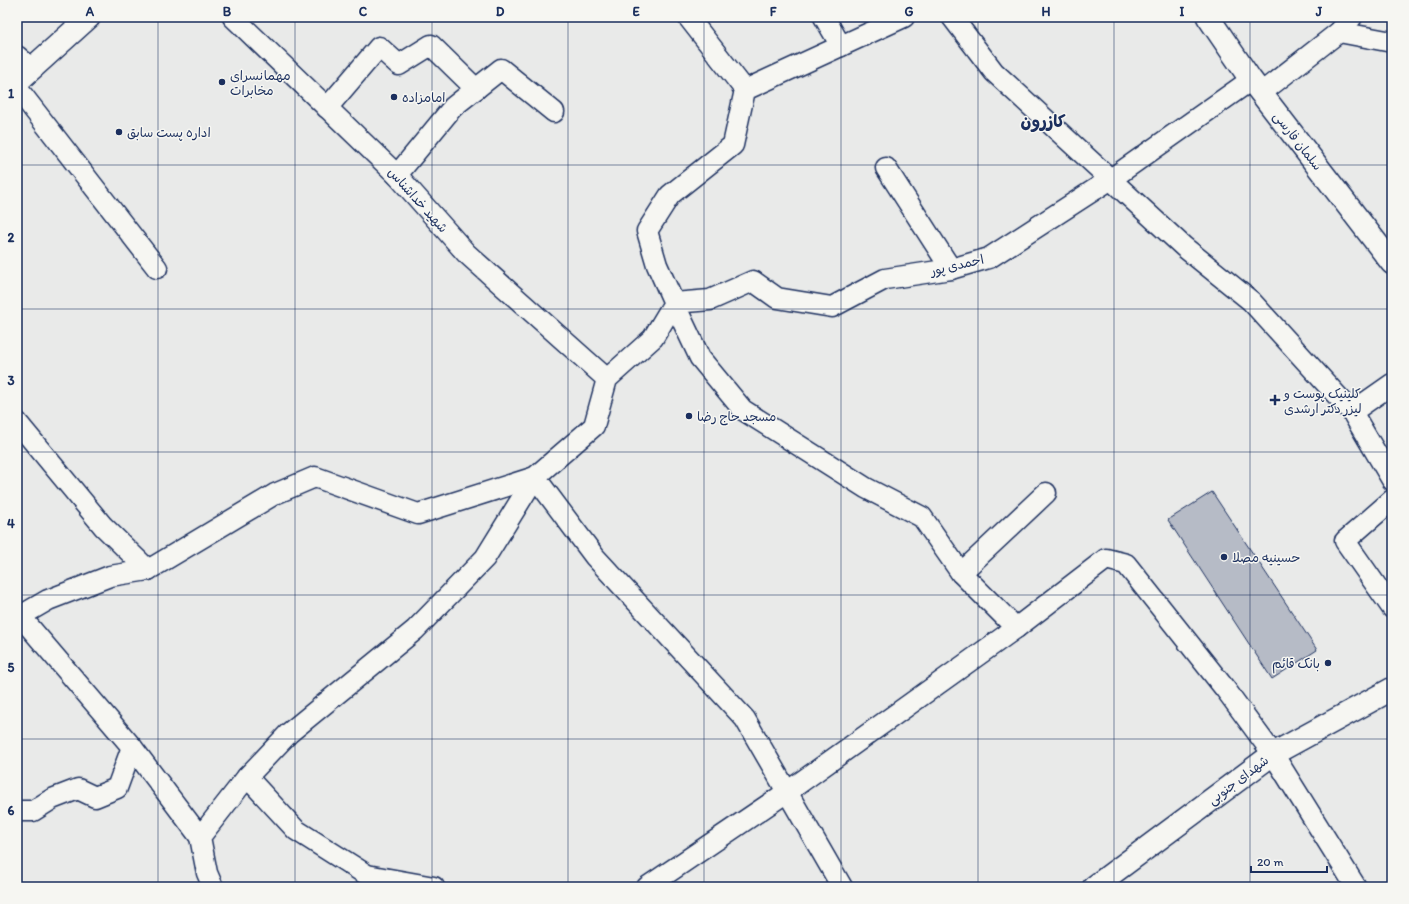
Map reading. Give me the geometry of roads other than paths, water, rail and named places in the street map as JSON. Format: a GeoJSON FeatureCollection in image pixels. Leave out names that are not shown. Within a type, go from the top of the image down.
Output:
{"type":"FeatureCollection","features":[{"type":"Feature","properties":{"kind":"main road"},"geometry":{"type":"LineString","coordinates":[[22,69],[90,17]]}},
{"type":"Feature","properties":{"kind":"main road","name":"سلمان فارسی"},"geometry":{"type":"LineString","coordinates":[[1208,17],[1256,87],[1392,263]]}},
{"type":"Feature","properties":{"kind":"main road","name":"شهدای جنوبی"},"geometry":{"type":"LineString","coordinates":[[1094,887],[1273,754],[1392,689]]}},
{"type":"Feature","properties":{"kind":"street","name":"شهید خداشناس"},"geometry":{"type":"LineString","coordinates":[[234,17],[397,175],[466,253],[607,379]]}},
{"type":"Feature","properties":{"kind":"street"},"geometry":{"type":"LineString","coordinates":[[688,17],[745,90]]}},
{"type":"Feature","properties":{"kind":"street"},"geometry":{"type":"LineString","coordinates":[[824,17],[841,46]]}},
{"type":"Feature","properties":{"kind":"street"},"geometry":{"type":"LineString","coordinates":[[745,90],[904,17]]}},
{"type":"Feature","properties":{"kind":"street"},"geometry":{"type":"LineString","coordinates":[[952,17],[994,72],[1184,247],[1251,301],[1352,412],[1392,480]]}},
{"type":"Feature","properties":{"kind":"street"},"geometry":{"type":"LineString","coordinates":[[1345,24],[1392,42]]}},
{"type":"Feature","properties":{"kind":"street","name":"احمدی پور"},"geometry":{"type":"LineString","coordinates":[[674,303],[710,300],[753,281],[777,298],[832,307],[886,279],[951,269],[989,258],[1256,87],[1345,24]]}},
{"type":"Feature","properties":{"kind":"street"},"geometry":{"type":"LineString","coordinates":[[327,108],[379,47],[399,65],[431,45],[476,89]]}},
{"type":"Feature","properties":{"kind":"street"},"geometry":{"type":"LineString","coordinates":[[397,175],[453,107],[501,69],[554,112]]}},
{"type":"Feature","properties":{"kind":"street"},"geometry":{"type":"LineString","coordinates":[[17,88],[157,268]]}},
{"type":"Feature","properties":{"kind":"street"},"geometry":{"type":"LineString","coordinates":[[745,90],[732,145],[670,195],[648,231],[657,265],[700,358],[743,410],[866,488],[922,516],[961,573],[1016,628]]}},
{"type":"Feature","properties":{"kind":"street"},"geometry":{"type":"LineString","coordinates":[[886,168],[951,269]]}},
{"type":"Feature","properties":{"kind":"street"},"geometry":{"type":"LineString","coordinates":[[200,837],[247,777],[289,733],[416,630],[485,558],[535,477],[594,426],[607,379],[653,338],[674,303]]}},
{"type":"Feature","properties":{"kind":"street"},"geometry":{"type":"LineString","coordinates":[[1352,412],[1392,384]]}},
{"type":"Feature","properties":{"kind":"street"},"geometry":{"type":"LineString","coordinates":[[17,422],[103,526],[148,570]]}},
{"type":"Feature","properties":{"kind":"street"},"geometry":{"type":"LineString","coordinates":[[213,887],[208,873],[200,837],[132,747],[19,618],[48,600],[110,576],[148,570],[275,494],[315,477],[418,514],[535,477]]}},
{"type":"Feature","properties":{"kind":"street"},"geometry":{"type":"LineString","coordinates":[[535,477],[595,557],[745,719],[842,887]]}},
{"type":"Feature","properties":{"kind":"street"},"geometry":{"type":"LineString","coordinates":[[961,573],[1046,493]]}},
{"type":"Feature","properties":{"kind":"street"},"geometry":{"type":"LineString","coordinates":[[1392,500],[1345,540],[1392,608]]}},
{"type":"Feature","properties":{"kind":"street"},"geometry":{"type":"LineString","coordinates":[[647,887],[787,792],[1016,628],[1106,559],[1126,564],[1226,690],[1273,754],[1356,887]]}},
{"type":"Feature","properties":{"kind":"street"},"geometry":{"type":"LineString","coordinates":[[17,811],[34,811],[52,799],[78,789],[95,797],[118,788],[132,747]]}},
{"type":"Feature","properties":{"kind":"street"},"geometry":{"type":"LineString","coordinates":[[247,777],[296,830],[367,875],[434,887]]}},
{"type":"Feature","properties":{"kind":"place","name":"مهمانسرای مخابرات"},"geometry":{"type":"Point","coordinates":[222,82]}},
{"type":"Feature","properties":{"kind":"place","name":"امامزاده"},"geometry":{"type":"Point","coordinates":[394,97]}},
{"type":"Feature","properties":{"kind":"place","name":"اداره پست سابق"},"geometry":{"type":"Point","coordinates":[119,132]}},
{"type":"Feature","properties":{"kind":"place","name":"کلینیک پوست و لیزر دکتر ارشدی"},"geometry":{"type":"Point","coordinates":[1275,400]}},
{"type":"Feature","properties":{"kind":"place","name":"مسجد حاج رضا"},"geometry":{"type":"Point","coordinates":[689,416]}},
{"type":"Feature","properties":{"kind":"place","name":"حسینیه مصلا"},"geometry":{"type":"Point","coordinates":[1224,557]}},
{"type":"Feature","properties":{"kind":"place","name":"بانک قائم"},"geometry":{"type":"Point","coordinates":[1328,663]}},
{"type":"Feature","properties":{"kind":"district","name":"کازرون"},"geometry":{"type":"Point","coordinates":[1043,121]}}]}
